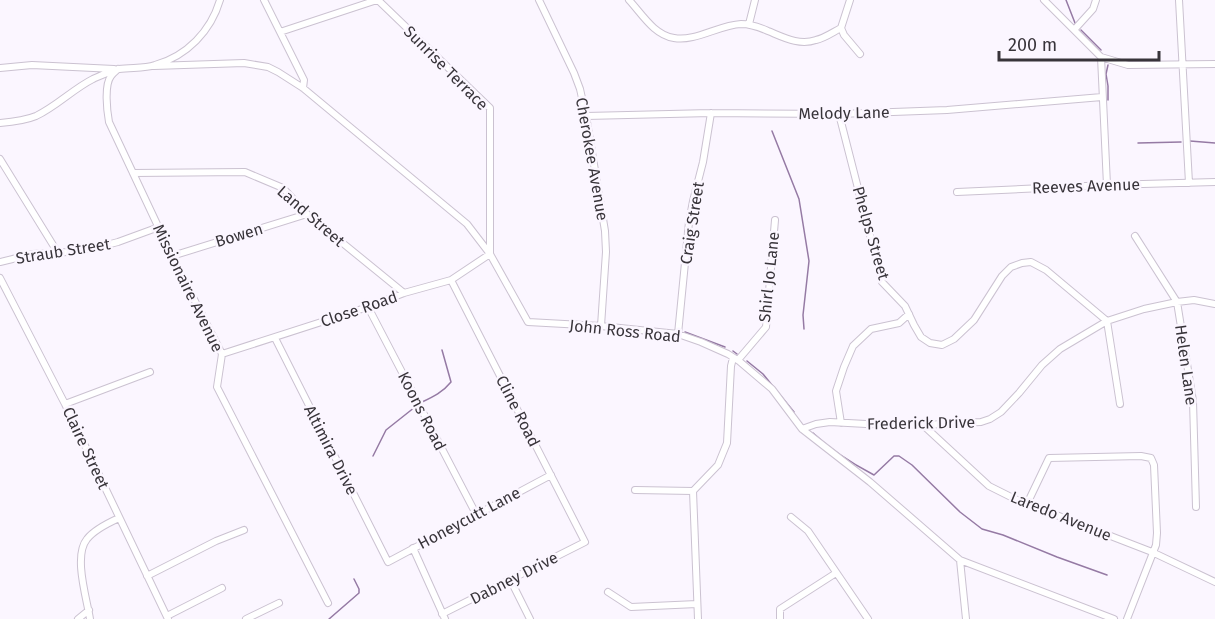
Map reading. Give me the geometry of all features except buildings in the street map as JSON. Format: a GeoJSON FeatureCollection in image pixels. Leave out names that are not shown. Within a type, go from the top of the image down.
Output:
{"type":"FeatureCollection","features":[{"type":"Feature","properties":{"kind":"street"},"geometry":{"type":"LineString","coordinates":[[154,66],[185,51],[202,36],[213,20],[220,0]]}},
{"type":"Feature","properties":{"kind":"street"},"geometry":{"type":"LineString","coordinates":[[264,0],[304,80],[303,88]]}},
{"type":"Feature","properties":{"kind":"street"},"geometry":{"type":"LineString","coordinates":[[280,32],[377,0]]}},
{"type":"Feature","properties":{"kind":"street","name":"Sunrise Terrace"},"geometry":{"type":"LineString","coordinates":[[377,0],[490,108],[490,254]]}},
{"type":"Feature","properties":{"kind":"street","name":"Cherokee Avenue"},"geometry":{"type":"LineString","coordinates":[[539,0],[580,88],[586,116],[605,231],[606,252],[601,326]]}},
{"type":"Feature","properties":{"kind":"street"},"geometry":{"type":"LineString","coordinates":[[629,0],[660,33],[675,39],[701,35],[725,26],[749,24],[795,42],[816,40],[841,28]]}},
{"type":"Feature","properties":{"kind":"street"},"geometry":{"type":"LineString","coordinates":[[749,24],[755,0]]}},
{"type":"Feature","properties":{"kind":"street"},"geometry":{"type":"LineString","coordinates":[[850,0],[841,28],[860,54]]}},
{"type":"Feature","properties":{"kind":"street"},"geometry":{"type":"LineString","coordinates":[[1044,0],[1101,57],[1128,65],[1215,64]]}},
{"type":"Feature","properties":{"kind":"street"},"geometry":{"type":"LineString","coordinates":[[1074,30],[1093,9],[1096,0]]}},
{"type":"Feature","properties":{"kind":"street"},"geometry":{"type":"LineString","coordinates":[[1179,0],[1189,183]]}},
{"type":"Feature","properties":{"kind":"street"},"geometry":{"type":"LineString","coordinates":[[1101,57],[1107,185]]}},
{"type":"Feature","properties":{"kind":"street","name":"John Ross Road"},"geometry":{"type":"LineString","coordinates":[[118,69],[244,63],[278,72],[303,88],[467,224],[490,254],[528,322],[601,326],[678,334],[736,359],[772,389],[802,429],[870,482],[960,560],[1114,619]]}},
{"type":"Feature","properties":{"kind":"street"},"geometry":{"type":"LineString","coordinates":[[0,68],[32,65],[118,69]]}},
{"type":"Feature","properties":{"kind":"street"},"geometry":{"type":"LineString","coordinates":[[0,123],[34,116],[80,85],[118,69]]}},
{"type":"Feature","properties":{"kind":"street","name":"Missionaire Avenue"},"geometry":{"type":"LineString","coordinates":[[118,69],[110,77],[108,86],[109,122],[172,256],[222,354],[217,387],[328,603]]}},
{"type":"Feature","properties":{"kind":"street","name":"Melody Lane"},"geometry":{"type":"LineString","coordinates":[[586,116],[711,113],[839,114],[948,110],[1102,97]]}},
{"type":"Feature","properties":{"kind":"street","name":"Craig Street"},"geometry":{"type":"LineString","coordinates":[[678,334],[689,222],[703,162],[711,113]]}},
{"type":"Feature","properties":{"kind":"street","name":"Phelps Street"},"geometry":{"type":"LineString","coordinates":[[839,114],[882,282],[905,306],[921,337],[930,343],[942,345],[954,339],[974,320],[1002,276],[1011,267],[1031,262],[1046,270],[1107,321]]}},
{"type":"Feature","properties":{"kind":"street"},"geometry":{"type":"LineString","coordinates":[[0,159],[58,253]]}},
{"type":"Feature","properties":{"kind":"street","name":"Land Street"},"geometry":{"type":"LineString","coordinates":[[133,173],[245,172],[284,188],[307,214],[404,293]]}},
{"type":"Feature","properties":{"kind":"street","name":"Reeves Avenue"},"geometry":{"type":"LineString","coordinates":[[957,192],[1215,182]]}},
{"type":"Feature","properties":{"kind":"street","name":"Bowen"},"geometry":{"type":"LineString","coordinates":[[172,256],[307,214]]}},
{"type":"Feature","properties":{"kind":"street","name":"Shirl Jo Lane"},"geometry":{"type":"LineString","coordinates":[[736,359],[766,327],[775,220]]}},
{"type":"Feature","properties":{"kind":"street","name":"Straub Street"},"geometry":{"type":"LineString","coordinates":[[0,262],[33,254],[88,249],[159,227]]}},
{"type":"Feature","properties":{"kind":"street","name":"Helen Lane"},"geometry":{"type":"LineString","coordinates":[[1135,236],[1177,302],[1193,401],[1196,507]]}},
{"type":"Feature","properties":{"kind":"street","name":"Close Road"},"geometry":{"type":"LineString","coordinates":[[222,354],[368,307],[404,293],[451,280],[490,254]]}},
{"type":"Feature","properties":{"kind":"street","name":"Claire Street"},"geometry":{"type":"LineString","coordinates":[[0,278],[65,404],[167,618]]}},
{"type":"Feature","properties":{"kind":"street","name":"Cline Road"},"geometry":{"type":"LineString","coordinates":[[451,280],[585,542]]}},
{"type":"Feature","properties":{"kind":"street","name":"Frederick Drive"},"geometry":{"type":"LineString","coordinates":[[802,429],[830,422],[923,425],[981,422],[1001,412],[1042,365],[1060,349],[1107,321],[1144,309],[1177,302],[1194,300],[1215,304]]}},
{"type":"Feature","properties":{"kind":"street","name":"Koons Road"},"geometry":{"type":"LineString","coordinates":[[368,307],[476,514]]}},
{"type":"Feature","properties":{"kind":"street"},"geometry":{"type":"LineString","coordinates":[[841,423],[836,391],[854,346],[871,329],[899,323],[909,314]]}},
{"type":"Feature","properties":{"kind":"street"},"geometry":{"type":"LineString","coordinates":[[1107,321],[1120,404]]}},
{"type":"Feature","properties":{"kind":"street","name":"Altimira Drive"},"geometry":{"type":"LineString","coordinates":[[275,338],[388,562]]}},
{"type":"Feature","properties":{"kind":"street"},"geometry":{"type":"LineString","coordinates":[[698,619],[693,491],[718,465],[727,443],[731,366],[736,359]]}},
{"type":"Feature","properties":{"kind":"street"},"geometry":{"type":"LineString","coordinates":[[65,404],[150,372]]}},
{"type":"Feature","properties":{"kind":"street","name":"Laredo Avenue"},"geometry":{"type":"LineString","coordinates":[[923,425],[990,486],[1027,504],[1152,552],[1215,582]]}},
{"type":"Feature","properties":{"kind":"street"},"geometry":{"type":"LineString","coordinates":[[1027,504],[1049,458],[1141,456],[1151,458],[1154,465],[1156,545],[1126,619]]}},
{"type":"Feature","properties":{"kind":"street","name":"Honeycutt Lane"},"geometry":{"type":"LineString","coordinates":[[388,562],[551,475]]}},
{"type":"Feature","properties":{"kind":"street"},"geometry":{"type":"LineString","coordinates":[[635,490],[693,491]]}},
{"type":"Feature","properties":{"kind":"street"},"geometry":{"type":"LineString","coordinates":[[791,517],[808,531],[868,619]]}},
{"type":"Feature","properties":{"kind":"street"},"geometry":{"type":"LineString","coordinates":[[90,619],[82,576],[82,548],[89,536],[119,518]]}},
{"type":"Feature","properties":{"kind":"street"},"geometry":{"type":"LineString","coordinates":[[147,576],[216,541],[244,530]]}},
{"type":"Feature","properties":{"kind":"street","name":"Dabney Drive"},"geometry":{"type":"LineString","coordinates":[[444,616],[510,579],[585,542]]}},
{"type":"Feature","properties":{"kind":"street"},"geometry":{"type":"LineString","coordinates":[[413,548],[444,616]]}},
{"type":"Feature","properties":{"kind":"street"},"geometry":{"type":"LineString","coordinates":[[960,560],[966,619]]}},
{"type":"Feature","properties":{"kind":"street"},"geometry":{"type":"LineString","coordinates":[[780,619],[780,609],[836,573]]}},
{"type":"Feature","properties":{"kind":"street"},"geometry":{"type":"LineString","coordinates":[[510,579],[530,619]]}},
{"type":"Feature","properties":{"kind":"street"},"geometry":{"type":"LineString","coordinates":[[167,618],[222,588]]}},
{"type":"Feature","properties":{"kind":"street"},"geometry":{"type":"LineString","coordinates":[[608,592],[632,607],[697,604]]}},
{"type":"Feature","properties":{"kind":"street"},"geometry":{"type":"LineString","coordinates":[[246,619],[279,603]]}},
{"type":"Feature","properties":{"kind":"street"},"geometry":{"type":"LineString","coordinates":[[78,619],[89,610]]}},
{"type":"Feature","properties":{"kind":"waterway"},"geometry":{"type":"LineString","coordinates":[[1066,0],[1075,23]]}},
{"type":"Feature","properties":{"kind":"waterway"},"geometry":{"type":"LineString","coordinates":[[1081,30],[1101,50]]}},
{"type":"Feature","properties":{"kind":"waterway"},"geometry":{"type":"LineString","coordinates":[[1108,65],[1106,74],[1108,100]]}},
{"type":"Feature","properties":{"kind":"waterway"},"geometry":{"type":"LineString","coordinates":[[772,131],[799,199],[809,261],[803,315],[804,329]]}},
{"type":"Feature","properties":{"kind":"waterway"},"geometry":{"type":"LineString","coordinates":[[1190,141],[1215,143]]}},
{"type":"Feature","properties":{"kind":"waterway"},"geometry":{"type":"LineString","coordinates":[[1138,143],[1181,142]]}},
{"type":"Feature","properties":{"kind":"waterway"},"geometry":{"type":"LineString","coordinates":[[685,332],[725,347]]}},
{"type":"Feature","properties":{"kind":"waterway"},"geometry":{"type":"LineString","coordinates":[[422,402],[434,396],[451,382],[442,350]]}},
{"type":"Feature","properties":{"kind":"waterway"},"geometry":{"type":"LineString","coordinates":[[733,351],[737,354]]}},
{"type":"Feature","properties":{"kind":"waterway"},"geometry":{"type":"LineString","coordinates":[[747,361],[763,374],[794,412]]}},
{"type":"Feature","properties":{"kind":"waterway"},"geometry":{"type":"LineString","coordinates":[[373,456],[386,430],[415,407]]}},
{"type":"Feature","properties":{"kind":"waterway"},"geometry":{"type":"LineString","coordinates":[[813,433],[842,456],[874,475],[894,456],[899,456],[912,465],[960,512],[982,529],[1107,575]]}},
{"type":"Feature","properties":{"kind":"waterway"},"geometry":{"type":"LineString","coordinates":[[329,619],[359,593],[354,579]]}}]}
